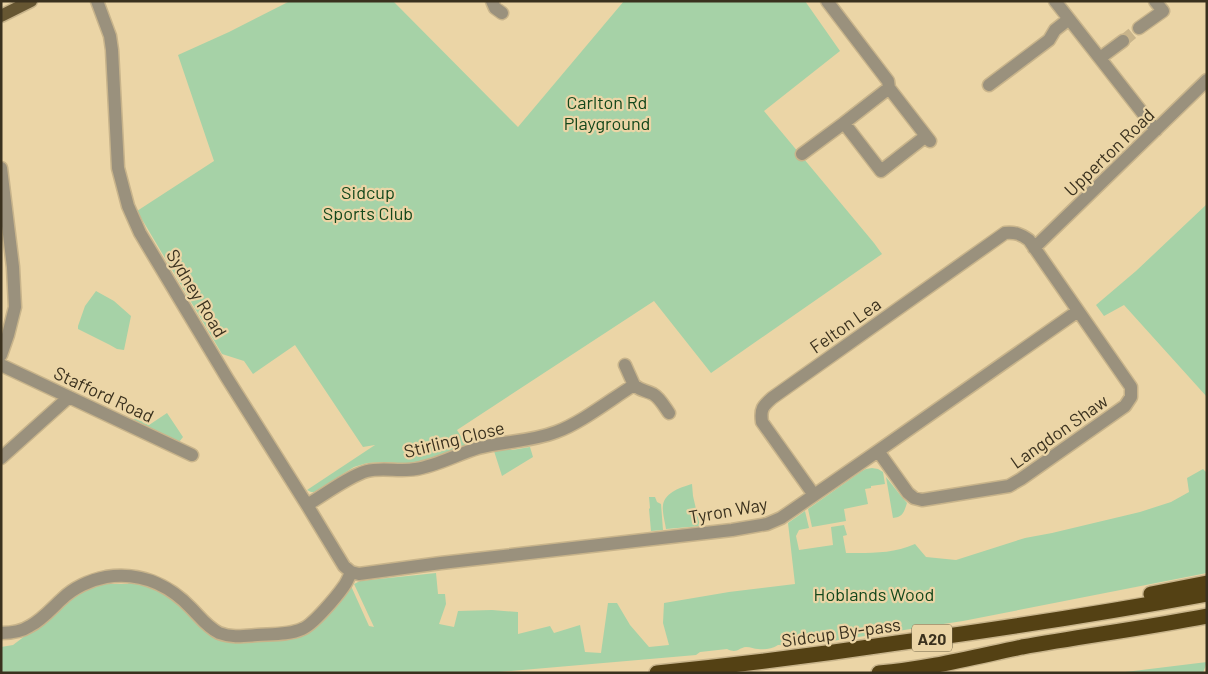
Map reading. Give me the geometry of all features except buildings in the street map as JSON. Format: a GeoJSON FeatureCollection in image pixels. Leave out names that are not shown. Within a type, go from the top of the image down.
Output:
{"type":"FeatureCollection","features":[{"type":"Feature","properties":{"kind":"highway","name":"A20"},"geometry":{"type":"LineString","coordinates":[[986,631],[1084,607],[1207,583]]}},
{"type":"Feature","properties":{"kind":"highway","name":"Sidcup By-pass"},"geometry":{"type":"LineString","coordinates":[[657,673],[766,661],[986,631],[1115,611],[1207,594]]}},
{"type":"Feature","properties":{"kind":"highway","name":"A20"},"geometry":{"type":"LineString","coordinates":[[879,673],[946,664],[1022,647],[1207,616]]}},
{"type":"Feature","properties":{"kind":"highway","name":"A20"},"geometry":{"type":"LineString","coordinates":[[1022,647],[1207,627]]}},
{"type":"Feature","properties":{"kind":"main road"},"geometry":{"type":"LineString","coordinates":[[1,16],[27,2]]}},
{"type":"Feature","properties":{"kind":"street","name":"Sydney Road"},"geometry":{"type":"LineString","coordinates":[[97,1],[110,36],[112,50],[118,168],[128,206],[140,233],[344,566],[351,572]]}},
{"type":"Feature","properties":{"kind":"street"},"geometry":{"type":"LineString","coordinates":[[492,1],[494,8],[502,13]]}},
{"type":"Feature","properties":{"kind":"street"},"geometry":{"type":"LineString","coordinates":[[827,1],[888,81],[889,88],[928,139],[881,171],[844,122]]}},
{"type":"Feature","properties":{"kind":"street"},"geometry":{"type":"LineString","coordinates":[[1055,1],[1156,130]]}},
{"type":"Feature","properties":{"kind":"street"},"geometry":{"type":"LineString","coordinates":[[1139,28],[1163,11],[1155,1]]}},
{"type":"Feature","properties":{"kind":"street"},"geometry":{"type":"LineString","coordinates":[[989,85],[1050,40],[1055,30],[1069,19]]}},
{"type":"Feature","properties":{"kind":"street"},"geometry":{"type":"LineString","coordinates":[[1100,58],[1123,41]]}},
{"type":"Feature","properties":{"kind":"street","name":"Upperton Road"},"geometry":{"type":"LineString","coordinates":[[1034,248],[1207,80]]}},
{"type":"Feature","properties":{"kind":"street"},"geometry":{"type":"LineString","coordinates":[[802,154],[889,88]]}},
{"type":"Feature","properties":{"kind":"street"},"geometry":{"type":"LineString","coordinates":[[1,168],[13,267],[15,307],[1,355]]}},
{"type":"Feature","properties":{"kind":"street","name":"Felton Lea"},"geometry":{"type":"LineString","coordinates":[[814,495],[762,422],[763,406],[1005,234],[1013,232],[1022,235],[1029,240],[1034,248]]}},
{"type":"Feature","properties":{"kind":"street","name":"Langdon Shaw"},"geometry":{"type":"LineString","coordinates":[[878,451],[908,493],[914,498],[922,500],[1009,486],[1125,406],[1131,397],[1131,387],[1034,248]]}},
{"type":"Feature","properties":{"kind":"street","name":"Tyron Way"},"geometry":{"type":"LineString","coordinates":[[351,572],[359,574],[704,534],[768,524],[781,518],[1078,311]]}},
{"type":"Feature","properties":{"kind":"street","name":"Stafford Road"},"geometry":{"type":"LineString","coordinates":[[1,365],[192,455]]}},
{"type":"Feature","properties":{"kind":"street"},"geometry":{"type":"LineString","coordinates":[[625,365],[634,385],[640,390],[653,394],[662,402],[669,413]]}},
{"type":"Feature","properties":{"kind":"street","name":"Stirling Close"},"geometry":{"type":"LineString","coordinates":[[307,505],[368,470],[418,469],[474,449],[495,444],[533,440],[557,432],[577,422],[634,385]]}},
{"type":"Feature","properties":{"kind":"street"},"geometry":{"type":"LineString","coordinates":[[1,458],[69,397]]}},
{"type":"Feature","properties":{"kind":"street"},"geometry":{"type":"LineString","coordinates":[[1,633],[13,633],[30,627],[63,597],[78,587],[100,578],[125,576],[144,578],[178,594],[208,626],[220,633],[233,637],[291,632],[302,629],[313,622],[344,585],[351,572]]}},
{"type":"Feature","properties":{"kind":"green space","name":"Sidcup Sports Club"},"geometry":{"type":"Polygon","coordinates":[[[290,1],[393,1],[518,127],[624,1],[805,1],[840,51],[764,111],[882,254],[711,373],[654,301],[457,430],[467,446],[411,464],[367,463],[354,467],[314,492],[311,492],[307,490],[375,445],[363,447],[295,345],[253,374],[244,361],[222,354],[137,211],[214,161],[178,55],[290,1]]]}},
{"type":"Feature","properties":{"kind":"green space"},"geometry":{"type":"Polygon","coordinates":[[[1207,204],[1207,397],[1124,305],[1104,316],[1096,305],[1136,271],[1207,204]]]}},
{"type":"Feature","properties":{"kind":"green space"},"geometry":{"type":"Polygon","coordinates":[[[96,291],[114,301],[131,316],[124,350],[117,349],[78,329],[85,306],[96,291]]]}},
{"type":"Feature","properties":{"kind":"green space"},"geometry":{"type":"Polygon","coordinates":[[[167,413],[183,437],[179,442],[133,421],[135,418],[149,425],[167,413]]]}},
{"type":"Feature","properties":{"kind":"green space"},"geometry":{"type":"Polygon","coordinates":[[[530,447],[533,457],[502,476],[494,451],[530,447]]]}},
{"type":"Feature","properties":{"kind":"green space"},"geometry":{"type":"Polygon","coordinates":[[[872,468],[883,472],[885,484],[865,489],[868,504],[844,509],[846,521],[812,527],[808,509],[862,471],[872,468]]]}},
{"type":"Feature","properties":{"kind":"green space","name":"Hoblands Wood"},"geometry":{"type":"Polygon","coordinates":[[[1203,469],[1207,473],[1207,573],[963,621],[819,643],[778,645],[766,649],[746,647],[735,651],[727,649],[700,652],[696,655],[488,673],[1,673],[1,647],[13,645],[46,620],[70,597],[104,582],[109,584],[128,584],[131,580],[167,592],[212,634],[296,637],[351,586],[369,626],[374,627],[354,584],[360,581],[436,573],[438,594],[445,594],[446,604],[439,624],[454,627],[458,611],[492,610],[518,612],[518,634],[550,626],[554,633],[580,625],[585,652],[601,653],[608,603],[617,603],[630,625],[649,647],[669,645],[663,623],[664,603],[729,592],[795,584],[788,523],[805,511],[809,528],[799,530],[796,536],[799,550],[833,545],[831,527],[844,525],[847,535],[843,536],[846,553],[889,551],[915,544],[926,557],[956,560],[1025,538],[1140,512],[1171,502],[1189,492],[1187,478],[1203,469]]]}},
{"type":"Feature","properties":{"kind":"green space"},"geometry":{"type":"Polygon","coordinates":[[[886,477],[907,503],[903,514],[893,518],[886,477]]]}},
{"type":"Feature","properties":{"kind":"green space"},"geometry":{"type":"Polygon","coordinates":[[[692,484],[700,526],[666,529],[663,511],[664,500],[670,493],[692,484]]]}},
{"type":"Feature","properties":{"kind":"green space"},"geometry":{"type":"Polygon","coordinates":[[[649,497],[655,497],[657,502],[661,504],[663,530],[651,531],[649,497]]]}},
{"type":"Feature","properties":{"kind":"green space"},"geometry":{"type":"Polygon","coordinates":[[[1207,662],[1203,673],[1117,673],[1207,662]]]}},
{"type":"Feature","properties":{"kind":"tunnel"},"geometry":{"type":"LineString","coordinates":[[1123,41],[1139,28]]}},
{"type":"Feature","properties":{"kind":"park label","name":"Carlton Rd Playground"},"geometry":{"type":"Point","coordinates":[607,112]}}]}
